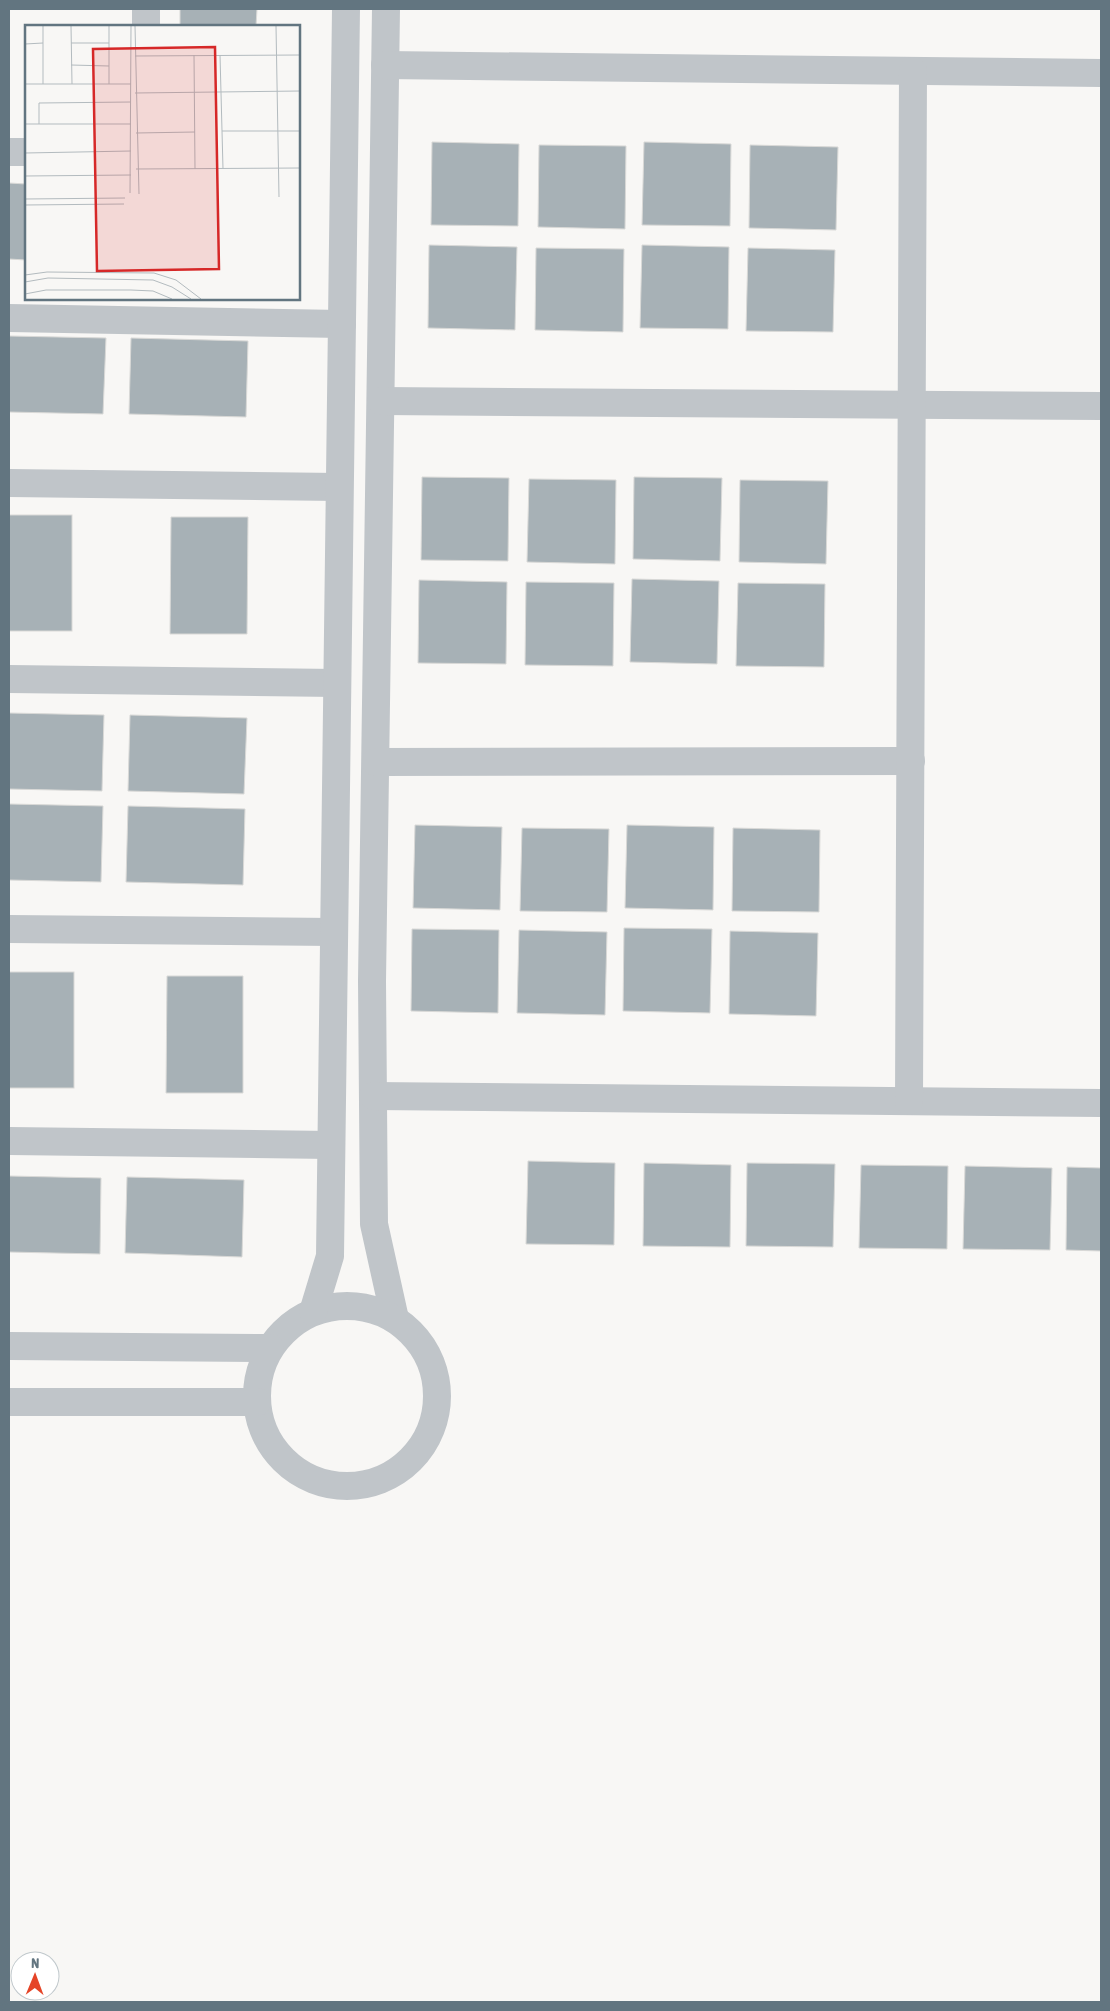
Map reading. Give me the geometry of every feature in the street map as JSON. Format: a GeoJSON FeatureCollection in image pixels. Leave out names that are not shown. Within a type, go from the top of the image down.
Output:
{"type":"FeatureCollection","features":[{"type":"Feature","properties":{"kind":"street"},"geometry":{"type":"LineString","coordinates":[[146,9],[146,25]]}},
{"type":"Feature","properties":{"kind":"street"},"geometry":{"type":"LineString","coordinates":[[313,1312],[330,1256],[346,9]]}},
{"type":"Feature","properties":{"kind":"street"},"geometry":{"type":"LineString","coordinates":[[386,9],[372,981],[374,1224],[395,1319]]}},
{"type":"Feature","properties":{"kind":"street"},"geometry":{"type":"LineString","coordinates":[[385,65],[1101,72]]}},
{"type":"Feature","properties":{"kind":"street"},"geometry":{"type":"LineString","coordinates":[[909,1101],[913,71]]}},
{"type":"Feature","properties":{"kind":"street"},"geometry":{"type":"LineString","coordinates":[[9,152],[25,152]]}},
{"type":"Feature","properties":{"kind":"street"},"geometry":{"type":"LineString","coordinates":[[9,318],[142,310],[342,324]]}},
{"type":"Feature","properties":{"kind":"street"},"geometry":{"type":"LineString","coordinates":[[381,401],[1101,406]]}},
{"type":"Feature","properties":{"kind":"street"},"geometry":{"type":"LineString","coordinates":[[9,483],[339,487]]}},
{"type":"Feature","properties":{"kind":"street"},"geometry":{"type":"LineString","coordinates":[[9,679],[337,683]]}},
{"type":"Feature","properties":{"kind":"street"},"geometry":{"type":"LineString","coordinates":[[376,762],[910,761]]}},
{"type":"Feature","properties":{"kind":"street"},"geometry":{"type":"LineString","coordinates":[[9,929],[334,932]]}},
{"type":"Feature","properties":{"kind":"street"},"geometry":{"type":"LineString","coordinates":[[373,1096],[1101,1103]]}},
{"type":"Feature","properties":{"kind":"street"},"geometry":{"type":"LineString","coordinates":[[9,1140],[331,1144]]}},
{"type":"Feature","properties":{"kind":"street"},"geometry":{"type":"LineString","coordinates":[[340,1306],[369,1308],[395,1319],[417,1337],[432,1361],[438,1389],[435,1420],[421,1448],[399,1471],[370,1483],[338,1486],[308,1477],[282,1459],[265,1433],[257,1402],[259,1374],[270,1348],[289,1327],[313,1312],[340,1306]]}},
{"type":"Feature","properties":{"kind":"street"},"geometry":{"type":"LineString","coordinates":[[9,1346],[270,1348]]}},
{"type":"Feature","properties":{"kind":"street"},"geometry":{"type":"LineString","coordinates":[[9,1402],[257,1402]]}},
{"type":"Feature","properties":{"kind":"building"},"geometry":{"type":"Polygon","coordinates":[[[180,9],[257,9],[256,25],[180,25],[180,9]]]}},
{"type":"Feature","properties":{"kind":"building"},"geometry":{"type":"Polygon","coordinates":[[[432,142],[519,144],[518,226],[431,225],[432,142]]]}},
{"type":"Feature","properties":{"kind":"building"},"geometry":{"type":"Polygon","coordinates":[[[644,142],[731,144],[730,226],[642,225],[644,142]]]}},
{"type":"Feature","properties":{"kind":"building"},"geometry":{"type":"Polygon","coordinates":[[[539,145],[626,146],[625,229],[538,227],[539,145]]]}},
{"type":"Feature","properties":{"kind":"building"},"geometry":{"type":"Polygon","coordinates":[[[750,145],[838,147],[836,230],[749,228],[750,145]]]}},
{"type":"Feature","properties":{"kind":"building"},"geometry":{"type":"Polygon","coordinates":[[[9,183],[25,184],[25,260],[9,259],[9,183]]]}},
{"type":"Feature","properties":{"kind":"building"},"geometry":{"type":"Polygon","coordinates":[[[429,245],[517,247],[515,330],[428,328],[429,245]]]}},
{"type":"Feature","properties":{"kind":"building"},"geometry":{"type":"Polygon","coordinates":[[[642,245],[729,247],[728,329],[640,328],[642,245]]]}},
{"type":"Feature","properties":{"kind":"building"},"geometry":{"type":"Polygon","coordinates":[[[536,248],[624,249],[623,332],[535,330],[536,248]]]}},
{"type":"Feature","properties":{"kind":"building"},"geometry":{"type":"Polygon","coordinates":[[[748,248],[835,250],[833,332],[746,331],[748,248]]]}},
{"type":"Feature","properties":{"kind":"building"},"geometry":{"type":"Polygon","coordinates":[[[9,336],[106,338],[103,414],[9,412],[9,336]]]}},
{"type":"Feature","properties":{"kind":"building"},"geometry":{"type":"Polygon","coordinates":[[[131,338],[248,341],[246,417],[129,414],[131,338]]]}},
{"type":"Feature","properties":{"kind":"building"},"geometry":{"type":"Polygon","coordinates":[[[422,477],[509,478],[508,561],[421,560],[422,477]]]}},
{"type":"Feature","properties":{"kind":"building"},"geometry":{"type":"Polygon","coordinates":[[[634,477],[722,478],[720,561],[633,559],[634,477]]]}},
{"type":"Feature","properties":{"kind":"building"},"geometry":{"type":"Polygon","coordinates":[[[529,479],[616,480],[615,564],[527,562],[529,479]]]}},
{"type":"Feature","properties":{"kind":"building"},"geometry":{"type":"Polygon","coordinates":[[[740,480],[828,481],[826,564],[739,562],[740,480]]]}},
{"type":"Feature","properties":{"kind":"building"},"geometry":{"type":"Polygon","coordinates":[[[9,515],[72,515],[72,631],[9,631],[9,515]]]}},
{"type":"Feature","properties":{"kind":"building"},"geometry":{"type":"Polygon","coordinates":[[[171,517],[248,517],[247,634],[170,634],[171,517]]]}},
{"type":"Feature","properties":{"kind":"building"},"geometry":{"type":"Polygon","coordinates":[[[632,579],[719,581],[717,664],[630,662],[632,579]]]}},
{"type":"Feature","properties":{"kind":"building"},"geometry":{"type":"Polygon","coordinates":[[[419,580],[507,582],[506,664],[418,663],[419,580]]]}},
{"type":"Feature","properties":{"kind":"building"},"geometry":{"type":"Polygon","coordinates":[[[526,582],[614,583],[613,666],[525,665],[526,582]]]}},
{"type":"Feature","properties":{"kind":"building"},"geometry":{"type":"Polygon","coordinates":[[[738,583],[825,584],[824,667],[736,666],[738,583]]]}},
{"type":"Feature","properties":{"kind":"building"},"geometry":{"type":"Polygon","coordinates":[[[9,713],[104,715],[102,791],[9,789],[9,713]]]}},
{"type":"Feature","properties":{"kind":"building"},"geometry":{"type":"Polygon","coordinates":[[[130,715],[247,718],[244,794],[128,791],[130,715]]]}},
{"type":"Feature","properties":{"kind":"building"},"geometry":{"type":"Polygon","coordinates":[[[9,804],[103,806],[101,882],[9,880],[9,804]]]}},
{"type":"Feature","properties":{"kind":"building"},"geometry":{"type":"Polygon","coordinates":[[[128,806],[245,809],[243,885],[126,882],[128,806]]]}},
{"type":"Feature","properties":{"kind":"building"},"geometry":{"type":"Polygon","coordinates":[[[415,825],[502,827],[500,910],[413,908],[415,825]]]}},
{"type":"Feature","properties":{"kind":"building"},"geometry":{"type":"Polygon","coordinates":[[[627,825],[714,827],[713,910],[625,908],[627,825]]]}},
{"type":"Feature","properties":{"kind":"building"},"geometry":{"type":"Polygon","coordinates":[[[522,828],[609,829],[607,912],[520,911],[522,828]]]}},
{"type":"Feature","properties":{"kind":"building"},"geometry":{"type":"Polygon","coordinates":[[[733,828],[820,830],[819,912],[732,911],[733,828]]]}},
{"type":"Feature","properties":{"kind":"building"},"geometry":{"type":"Polygon","coordinates":[[[624,928],[712,929],[710,1013],[623,1011],[624,928]]]}},
{"type":"Feature","properties":{"kind":"building"},"geometry":{"type":"Polygon","coordinates":[[[412,929],[499,930],[498,1013],[411,1011],[412,929]]]}},
{"type":"Feature","properties":{"kind":"building"},"geometry":{"type":"Polygon","coordinates":[[[519,930],[607,932],[605,1015],[517,1013],[519,930]]]}},
{"type":"Feature","properties":{"kind":"building"},"geometry":{"type":"Polygon","coordinates":[[[730,931],[818,933],[816,1016],[729,1014],[730,931]]]}},
{"type":"Feature","properties":{"kind":"building"},"geometry":{"type":"Polygon","coordinates":[[[9,972],[74,972],[74,1088],[9,1088],[9,972]]]}},
{"type":"Feature","properties":{"kind":"building"},"geometry":{"type":"Polygon","coordinates":[[[167,976],[243,976],[243,1093],[166,1093],[167,976]]]}},
{"type":"Feature","properties":{"kind":"building"},"geometry":{"type":"Polygon","coordinates":[[[528,1161],[615,1163],[614,1245],[526,1244],[528,1161]]]}},
{"type":"Feature","properties":{"kind":"building"},"geometry":{"type":"Polygon","coordinates":[[[644,1163],[731,1165],[730,1247],[643,1246],[644,1163]]]}},
{"type":"Feature","properties":{"kind":"building"},"geometry":{"type":"Polygon","coordinates":[[[747,1163],[835,1164],[833,1247],[746,1246],[747,1163]]]}},
{"type":"Feature","properties":{"kind":"building"},"geometry":{"type":"Polygon","coordinates":[[[861,1165],[948,1166],[947,1249],[859,1248],[861,1165]]]}},
{"type":"Feature","properties":{"kind":"building"},"geometry":{"type":"Polygon","coordinates":[[[965,1166],[1052,1168],[1050,1250],[963,1249],[965,1166]]]}},
{"type":"Feature","properties":{"kind":"building"},"geometry":{"type":"Polygon","coordinates":[[[1067,1167],[1101,1168],[1101,1251],[1066,1250],[1067,1167]]]}},
{"type":"Feature","properties":{"kind":"building"},"geometry":{"type":"Polygon","coordinates":[[[9,1176],[101,1178],[100,1254],[9,1252],[9,1176]]]}},
{"type":"Feature","properties":{"kind":"building"},"geometry":{"type":"Polygon","coordinates":[[[127,1177],[244,1180],[242,1257],[125,1253],[127,1177]]]}}]}
